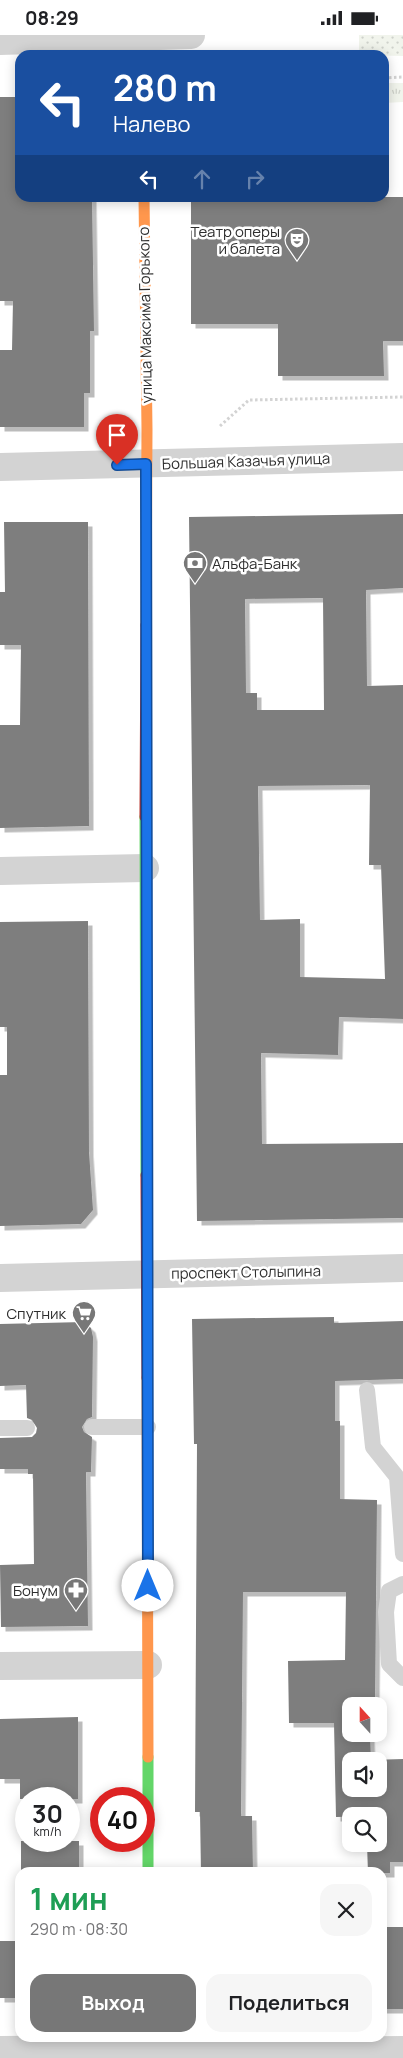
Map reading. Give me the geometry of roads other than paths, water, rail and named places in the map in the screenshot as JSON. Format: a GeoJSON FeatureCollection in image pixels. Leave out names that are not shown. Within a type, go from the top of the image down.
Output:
{"type":"FeatureCollection","features":[{"type":"Feature","properties":{"kind":"street"},"geometry":{"type":"LineString","coordinates":[[0,41],[142,42],[191,35]]}},
{"type":"Feature","properties":{"kind":"street","name":"улица Максима Горького"},"geometry":{"type":"LineString","coordinates":[[144,202],[148,1867]]}},
{"type":"Feature","properties":{"kind":"street","name":"Большая Казачья улица"},"geometry":{"type":"LineString","coordinates":[[0,467],[403,457]]}},
{"type":"Feature","properties":{"kind":"street"},"geometry":{"type":"LineString","coordinates":[[0,871],[145,868]]}},
{"type":"Feature","properties":{"kind":"street","name":"проспект Столыпина"},"geometry":{"type":"LineString","coordinates":[[0,1278],[403,1268]]}},
{"type":"Feature","properties":{"kind":"street"},"geometry":{"type":"LineString","coordinates":[[0,1665],[148,1665]]}},
{"type":"Feature","properties":{"kind":"street"},"geometry":{"type":"LineString","coordinates":[[0,2050],[148,2049],[195,2052],[403,2050]]}},
{"type":"Feature","properties":{"kind":"lane"},"geometry":{"type":"LineString","coordinates":[[367,1389],[373,1447],[397,1477],[403,1554]]}},
{"type":"Feature","properties":{"kind":"lane"},"geometry":{"type":"LineString","coordinates":[[92,1427],[148,1427]]}},
{"type":"Feature","properties":{"kind":"lane"},"geometry":{"type":"LineString","coordinates":[[0,1428],[27,1428]]}},
{"type":"Feature","properties":{"kind":"lane"},"geometry":{"type":"LineString","coordinates":[[403,1584],[389,1591],[386,1612],[390,1664],[403,1678]]}},
{"type":"Feature","properties":{"kind":"place","name":"Театр оперы и балета"},"geometry":{"type":"Point","coordinates":[297,261]}},
{"type":"Feature","properties":{"kind":"place","name":"Альфа-Банк"},"geometry":{"type":"Point","coordinates":[195,584]}},
{"type":"Feature","properties":{"kind":"place","name":"Спутник"},"geometry":{"type":"Point","coordinates":[84,1334]}},
{"type":"Feature","properties":{"kind":"place","name":"Бонум"},"geometry":{"type":"Point","coordinates":[76,1611]}}]}
